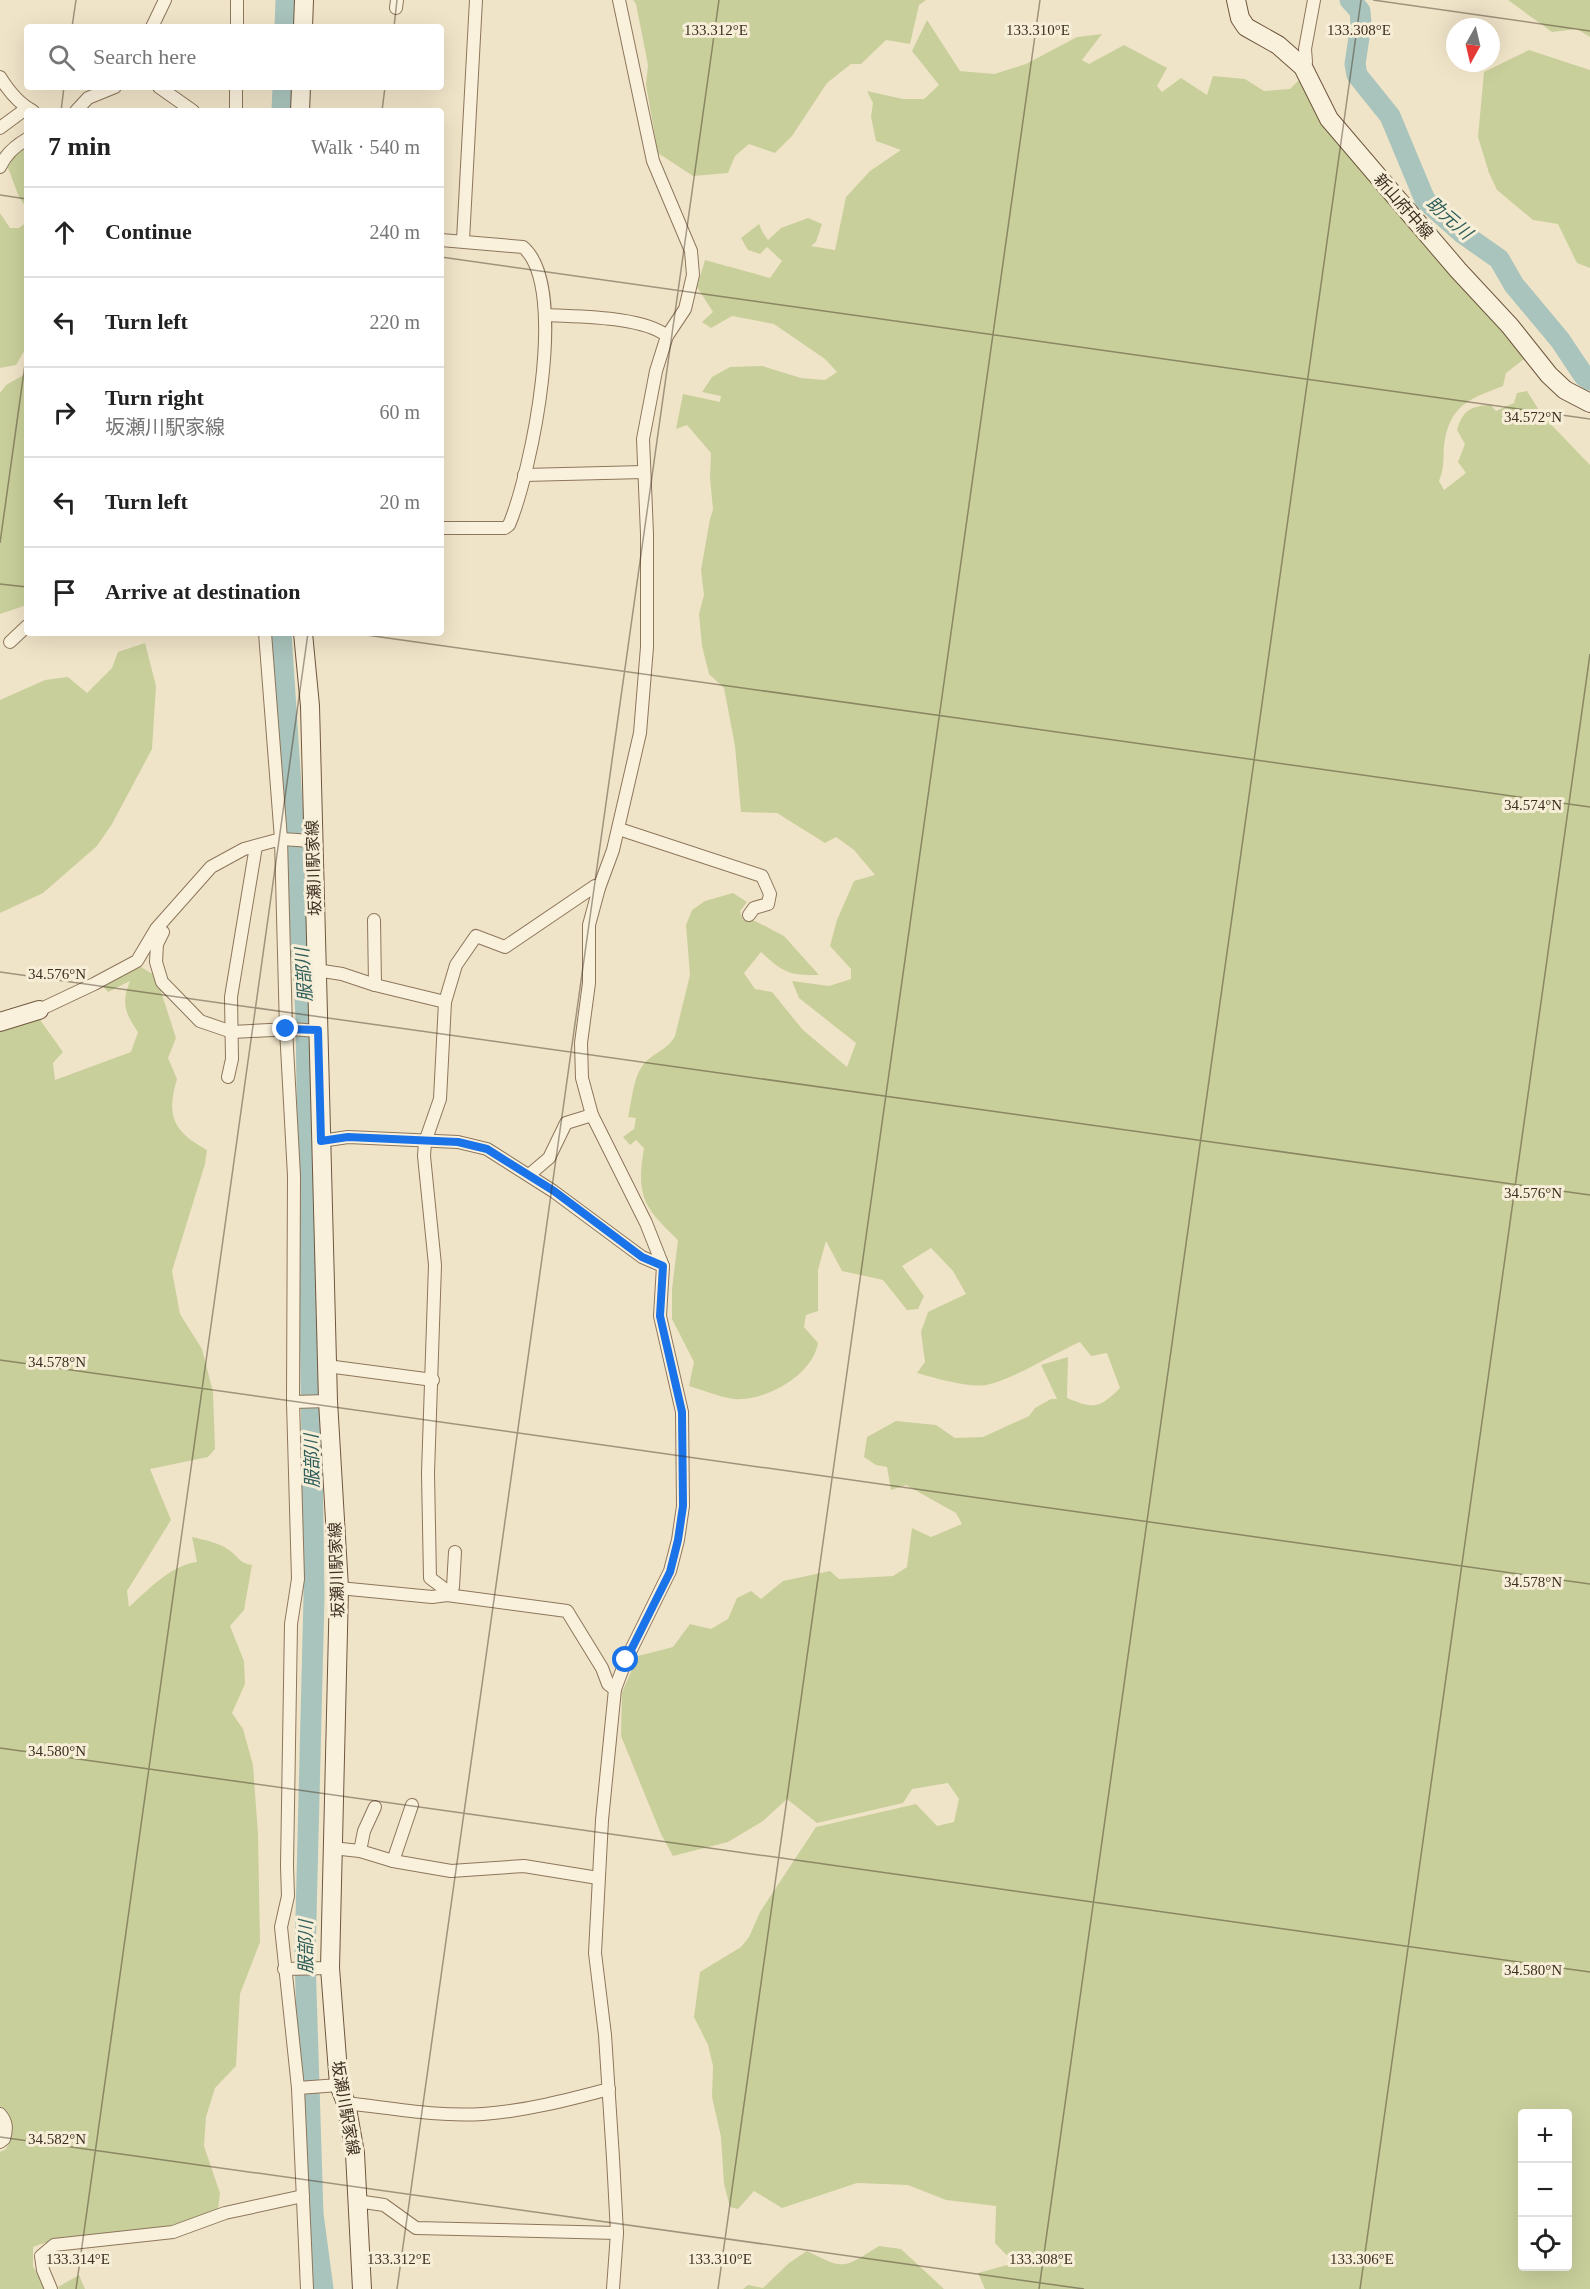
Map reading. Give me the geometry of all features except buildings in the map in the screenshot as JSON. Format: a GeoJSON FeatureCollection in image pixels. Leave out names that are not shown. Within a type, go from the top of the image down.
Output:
{"type":"FeatureCollection","features":[{"type":"Feature","properties":{"kind":"main road"},"geometry":{"type":"LineString","coordinates":[[303,24],[304,0]]}},
{"type":"Feature","properties":{"kind":"main road","name":"新山府中線"},"geometry":{"type":"LineString","coordinates":[[1236,0],[1240,18],[1246,27],[1278,45],[1303,67],[1329,119],[1458,270],[1510,326],[1549,375],[1565,390],[1590,403]]}},
{"type":"Feature","properties":{"kind":"main road"},"geometry":{"type":"LineString","coordinates":[[300,108],[301,90]]}},
{"type":"Feature","properties":{"kind":"main road","name":"坂瀬川駅家線"},"geometry":{"type":"LineString","coordinates":[[303,636],[310,706],[309,841],[316,970],[315,1030],[321,1141],[327,1366],[324,1401],[339,1588],[332,1848],[326,1968],[331,2085],[346,2103],[355,2153],[362,2289]]}},
{"type":"Feature","properties":{"kind":"main road"},"geometry":{"type":"LineString","coordinates":[[0,1022],[39,1010]]}},
{"type":"Feature","properties":{"kind":"street"},"geometry":{"type":"LineString","coordinates":[[153,24],[165,0]]}},
{"type":"Feature","properties":{"kind":"street"},"geometry":{"type":"LineString","coordinates":[[237,0],[237,24]]}},
{"type":"Feature","properties":{"kind":"street"},"geometry":{"type":"LineString","coordinates":[[463,240],[476,0]]}},
{"type":"Feature","properties":{"kind":"street"},"geometry":{"type":"LineString","coordinates":[[614,2289],[617,2233],[609,2089],[595,1953],[598,1878],[615,1689],[626,1660],[670,1572],[678,1540],[683,1506],[682,1412],[660,1316],[663,1266],[646,1223],[592,1115],[582,1078],[581,1043],[589,982],[589,925],[619,829],[640,733],[647,646],[647,534],[643,440],[648,405],[667,336],[685,309],[693,275],[691,251],[653,161],[619,0]]}},
{"type":"Feature","properties":{"kind":"street"},"geometry":{"type":"LineString","coordinates":[[1303,67],[1306,62],[1305,49],[1314,0]]}},
{"type":"Feature","properties":{"kind":"street"},"geometry":{"type":"LineString","coordinates":[[0,77],[8,89],[28,108]]}},
{"type":"Feature","properties":{"kind":"street"},"geometry":{"type":"LineString","coordinates":[[79,108],[88,98],[108,90]]}},
{"type":"Feature","properties":{"kind":"street"},"geometry":{"type":"LineString","coordinates":[[163,90],[189,108]]}},
{"type":"Feature","properties":{"kind":"street"},"geometry":{"type":"LineString","coordinates":[[236,90],[236,108]]}},
{"type":"Feature","properties":{"kind":"street"},"geometry":{"type":"LineString","coordinates":[[0,128],[24,114]]}},
{"type":"Feature","properties":{"kind":"street"},"geometry":{"type":"LineString","coordinates":[[0,167],[3,160],[17,145],[24,142]]}},
{"type":"Feature","properties":{"kind":"street"},"geometry":{"type":"LineString","coordinates":[[444,240],[523,247],[530,253],[537,270],[546,315],[535,435],[512,517],[505,528],[444,528]]}},
{"type":"Feature","properties":{"kind":"street"},"geometry":{"type":"LineString","coordinates":[[546,315],[603,318],[657,328],[667,336]]}},
{"type":"Feature","properties":{"kind":"street"},"geometry":{"type":"LineString","coordinates":[[524,475],[644,472]]}},
{"type":"Feature","properties":{"kind":"street"},"geometry":{"type":"LineString","coordinates":[[10,642],[24,629]]}},
{"type":"Feature","properties":{"kind":"street"},"geometry":{"type":"LineString","coordinates":[[266,636],[284,840],[294,1176],[293,1402],[298,1580],[291,1624],[288,1896],[281,1927],[299,2088],[307,2289]]}},
{"type":"Feature","properties":{"kind":"street"},"geometry":{"type":"LineString","coordinates":[[619,829],[762,876],[770,894],[768,904],[754,908],[749,915]]}},
{"type":"Feature","properties":{"kind":"street"},"geometry":{"type":"LineString","coordinates":[[39,1010],[137,961],[156,929],[211,867],[244,849],[284,840],[309,841]]}},
{"type":"Feature","properties":{"kind":"street"},"geometry":{"type":"LineString","coordinates":[[228,1077],[232,1059],[231,997],[256,846]]}},
{"type":"Feature","properties":{"kind":"street"},"geometry":{"type":"LineString","coordinates":[[447,1595],[446,1590],[430,1578],[428,1473],[433,1380],[435,1265],[424,1155],[425,1142],[440,1099],[445,1002],[456,964],[476,936],[505,946],[595,886],[599,888]]}},
{"type":"Feature","properties":{"kind":"street"},"geometry":{"type":"LineString","coordinates":[[174,909],[157,944],[156,962],[162,982],[200,1021],[232,1032],[315,1030]]}},
{"type":"Feature","properties":{"kind":"street"},"geometry":{"type":"LineString","coordinates":[[374,920],[375,985]]}},
{"type":"Feature","properties":{"kind":"street"},"geometry":{"type":"LineString","coordinates":[[316,970],[342,974],[375,985],[445,1002]]}},
{"type":"Feature","properties":{"kind":"street"},"geometry":{"type":"LineString","coordinates":[[529,1175],[549,1158],[566,1123],[592,1115]]}},
{"type":"Feature","properties":{"kind":"street"},"geometry":{"type":"LineString","coordinates":[[321,1141],[348,1137],[458,1142],[487,1149],[554,1191],[642,1257],[663,1266]]}},
{"type":"Feature","properties":{"kind":"street"},"geometry":{"type":"LineString","coordinates":[[327,1366],[433,1380]]}},
{"type":"Feature","properties":{"kind":"street"},"geometry":{"type":"LineString","coordinates":[[293,1402],[324,1401]]}},
{"type":"Feature","properties":{"kind":"street"},"geometry":{"type":"LineString","coordinates":[[447,1595],[453,1587],[455,1552]]}},
{"type":"Feature","properties":{"kind":"street"},"geometry":{"type":"LineString","coordinates":[[339,1588],[432,1597],[447,1595],[567,1611],[603,1668],[608,1684],[615,1689]]}},
{"type":"Feature","properties":{"kind":"street"},"geometry":{"type":"LineString","coordinates":[[393,1861],[412,1805]]}},
{"type":"Feature","properties":{"kind":"street"},"geometry":{"type":"LineString","coordinates":[[360,1851],[364,1831],[375,1807]]}},
{"type":"Feature","properties":{"kind":"street"},"geometry":{"type":"LineString","coordinates":[[332,1848],[360,1851],[393,1861],[451,1871],[524,1866],[598,1878]]}},
{"type":"Feature","properties":{"kind":"street"},"geometry":{"type":"LineString","coordinates":[[287,1968],[326,1968]]}},
{"type":"Feature","properties":{"kind":"street"},"geometry":{"type":"LineString","coordinates":[[299,2088],[331,2085]]}},
{"type":"Feature","properties":{"kind":"street"},"geometry":{"type":"LineString","coordinates":[[346,2103],[417,2112],[481,2114],[524,2109],[609,2089]]}},
{"type":"Feature","properties":{"kind":"street"},"geometry":{"type":"LineString","coordinates":[[0,2114],[6,2122],[7,2130],[4,2139],[0,2142]]}},
{"type":"Feature","properties":{"kind":"street"},"geometry":{"type":"LineString","coordinates":[[51,2289],[43,2270],[41,2256],[54,2245],[174,2232],[225,2213],[303,2196]]}},
{"type":"Feature","properties":{"kind":"street"},"geometry":{"type":"LineString","coordinates":[[357,2201],[384,2205],[416,2228],[617,2233]]}},
{"type":"Feature","properties":{"kind":"green space"},"geometry":{"type":"Polygon","coordinates":[[[633,0],[926,0],[919,5],[910,44],[886,40],[861,64],[851,64],[827,83],[792,136],[775,153],[749,144],[735,156],[728,173],[693,176],[658,153],[646,85],[648,65],[636,4],[633,0]]]}},
{"type":"Feature","properties":{"kind":"green space"},"geometry":{"type":"Polygon","coordinates":[[[1508,0],[1590,0],[1590,37],[1577,29],[1552,32],[1508,0]]]}},
{"type":"Feature","properties":{"kind":"green space"},"geometry":{"type":"Polygon","coordinates":[[[927,20],[960,71],[994,74],[1026,64],[1077,37],[1102,34],[1082,60],[1089,64],[1124,45],[1167,68],[1157,86],[1162,92],[1181,78],[1207,95],[1213,76],[1245,79],[1264,91],[1290,89],[1300,79],[1312,92],[1313,109],[1528,356],[1506,373],[1503,386],[1473,399],[1453,417],[1445,439],[1439,481],[1444,490],[1466,473],[1458,462],[1465,444],[1457,430],[1465,414],[1473,408],[1491,405],[1496,411],[1514,403],[1517,393],[1527,391],[1542,415],[1590,465],[1590,2289],[985,2289],[978,2273],[1014,2263],[995,2243],[996,2206],[946,2200],[908,2185],[857,2183],[782,2208],[754,2191],[738,2209],[730,2207],[724,2184],[721,2137],[712,2097],[713,2066],[708,2045],[694,2017],[700,1972],[741,1947],[749,1937],[760,1912],[816,1827],[916,1804],[937,1826],[954,1822],[959,1799],[948,1783],[912,1789],[903,1803],[817,1823],[787,1799],[763,1821],[728,1842],[673,1856],[661,1834],[621,1736],[622,1692],[638,1656],[673,1647],[690,1624],[711,1629],[728,1619],[737,1598],[751,1591],[761,1599],[783,1581],[830,1571],[839,1579],[893,1576],[907,1567],[912,1528],[931,1537],[962,1524],[956,1513],[906,1485],[891,1490],[887,1467],[876,1465],[864,1457],[867,1437],[896,1421],[936,1425],[955,1438],[983,1437],[1029,1416],[1035,1408],[1051,1399],[1057,1399],[1041,1365],[1068,1357],[1067,1398],[1084,1404],[1096,1405],[1107,1400],[1120,1388],[1107,1353],[1091,1356],[1080,1342],[1021,1372],[986,1385],[962,1384],[917,1373],[925,1362],[921,1332],[928,1312],[966,1294],[953,1271],[931,1248],[902,1266],[924,1296],[918,1309],[907,1310],[883,1280],[842,1271],[826,1241],[818,1270],[818,1311],[806,1315],[804,1327],[818,1343],[807,1366],[786,1384],[760,1396],[746,1399],[728,1398],[689,1386],[694,1362],[672,1319],[672,1289],[678,1240],[657,1218],[645,1200],[641,1178],[644,1148],[636,1140],[630,1145],[623,1137],[634,1129],[636,1118],[628,1117],[640,1070],[675,1036],[690,975],[686,925],[692,910],[705,901],[733,893],[747,902],[740,911],[743,920],[755,921],[784,936],[819,975],[793,973],[781,969],[761,952],[744,973],[755,989],[772,992],[803,1030],[847,1067],[856,1043],[799,998],[792,981],[829,986],[851,979],[851,969],[830,946],[837,920],[854,881],[875,875],[854,850],[836,837],[825,843],[777,813],[741,812],[735,746],[724,688],[709,674],[702,646],[699,614],[704,595],[701,570],[713,510],[710,478],[711,453],[687,425],[676,429],[683,394],[720,402],[721,396],[702,392],[712,377],[730,367],[762,366],[801,378],[825,380],[837,372],[825,359],[774,324],[732,316],[711,328],[702,322],[713,312],[697,287],[705,260],[770,278],[782,261],[767,247],[760,254],[748,250],[741,238],[759,224],[768,240],[781,228],[808,218],[822,224],[816,242],[811,246],[835,250],[846,197],[870,171],[901,150],[876,141],[871,117],[873,103],[867,91],[903,99],[924,99],[939,85],[912,51],[927,20]]]}},
{"type":"Feature","properties":{"kind":"green space"},"geometry":{"type":"Polygon","coordinates":[[[1529,50],[1590,70],[1590,268],[1577,263],[1558,224],[1533,220],[1497,190],[1489,173],[1478,137],[1484,72],[1500,72],[1500,64],[1529,50]]]}},
{"type":"Feature","properties":{"kind":"green space"},"geometry":{"type":"Polygon","coordinates":[[[24,147],[24,204],[19,197],[7,165],[24,147]]]}},
{"type":"Feature","properties":{"kind":"green space"},"geometry":{"type":"Polygon","coordinates":[[[0,213],[10,228],[19,228],[24,224],[24,351],[16,365],[0,368],[0,213]]]}},
{"type":"Feature","properties":{"kind":"green space"},"geometry":{"type":"Polygon","coordinates":[[[24,375],[24,606],[0,614],[0,393],[6,385],[24,375]]]}},
{"type":"Feature","properties":{"kind":"green space"},"geometry":{"type":"Polygon","coordinates":[[[145,643],[156,686],[152,749],[112,824],[97,846],[43,893],[0,913],[0,700],[45,680],[68,677],[87,693],[112,668],[118,652],[145,643]]]}},
{"type":"Feature","properties":{"kind":"green space"},"geometry":{"type":"Polygon","coordinates":[[[141,967],[156,976],[176,1038],[168,1058],[177,1079],[172,1103],[175,1121],[186,1136],[207,1150],[205,1164],[172,1271],[180,1314],[202,1349],[213,1392],[215,1449],[208,1457],[150,1469],[171,1520],[127,1591],[129,1607],[169,1573],[197,1562],[192,1537],[220,1545],[242,1561],[252,1565],[244,1610],[230,1626],[244,1661],[245,1684],[232,1713],[243,1729],[253,1765],[258,1834],[260,1942],[240,1994],[236,2066],[215,2088],[206,2117],[204,2146],[220,2193],[218,2209],[148,2231],[67,2239],[33,2247],[33,2266],[45,2289],[0,2289],[0,2152],[9,2144],[12,2126],[5,2111],[0,2107],[0,1028],[38,1017],[63,1052],[53,1063],[55,1080],[131,1052],[138,1032],[130,1019],[125,1002],[130,981],[108,992],[101,984],[141,967]]]}},
{"type":"Feature","properties":{"kind":"green space"},"geometry":{"type":"Polygon","coordinates":[[[879,2246],[901,2249],[944,2289],[743,2289],[748,2285],[763,2288],[789,2263],[807,2251],[837,2264],[843,2264],[850,2263],[879,2246]]]}},
{"type":"Feature","properties":{"kind":"green space"},"geometry":{"type":"Polygon","coordinates":[[[79,2275],[85,2289],[59,2289],[58,2287],[79,2275]]]}},
{"type":"Feature","properties":{"kind":"waterway","name":"服部川"},"geometry":{"type":"LineString","coordinates":[[285,24],[286,0]]}},
{"type":"Feature","properties":{"kind":"waterway","name":"助元川"},"geometry":{"type":"LineString","coordinates":[[1350,0],[1360,11],[1361,24],[1355,64],[1357,75],[1390,116],[1425,200],[1462,233],[1499,259],[1514,285],[1560,340],[1584,376],[1590,380]]}},
{"type":"Feature","properties":{"kind":"waterway","name":"服部川"},"geometry":{"type":"LineString","coordinates":[[282,108],[283,90]]}},
{"type":"Feature","properties":{"kind":"waterway","name":"服部川"},"geometry":{"type":"LineString","coordinates":[[281,636],[306,1016],[314,1597],[305,1958],[313,2214],[323,2289]]}},
{"type":"Feature","properties":{"kind":"route"},"geometry":{"type":"LineString","coordinates":[[286,1029],[318,1030],[321,1141],[348,1137],[458,1142],[487,1149],[554,1191],[642,1257],[663,1266],[660,1316],[682,1412],[683,1506],[670,1572],[626,1660]]}}]}
